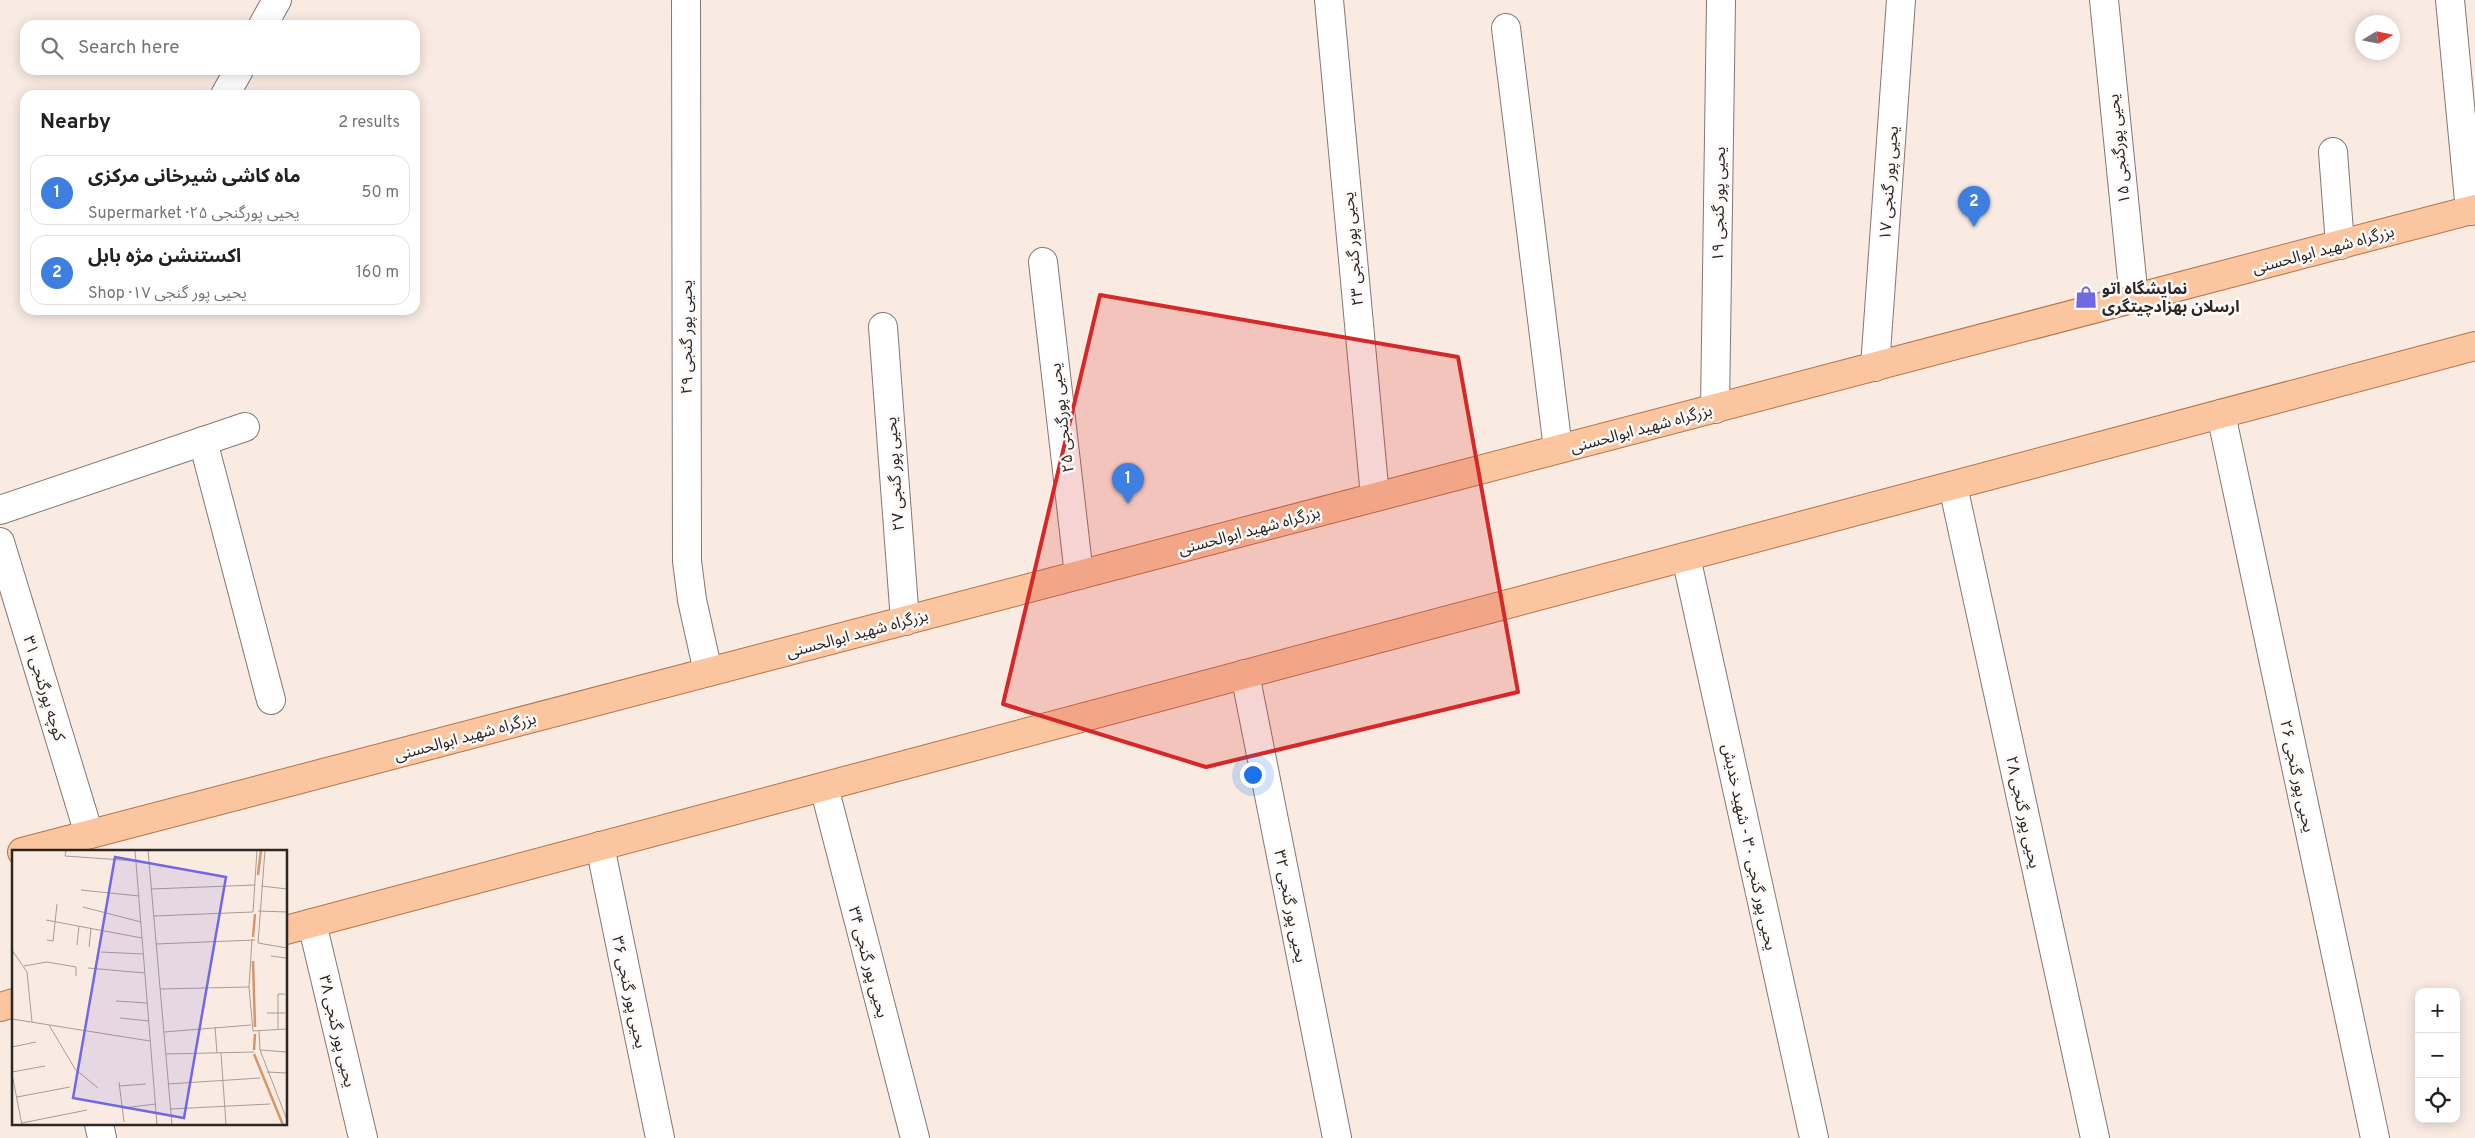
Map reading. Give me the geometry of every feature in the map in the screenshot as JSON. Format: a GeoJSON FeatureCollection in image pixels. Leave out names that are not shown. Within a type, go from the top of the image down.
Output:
{"type":"FeatureCollection","features":[{"type":"Feature","properties":{"kind":"main road","name":"بزرگراه شهید ابوالحسنی"},"geometry":{"type":"LineString","coordinates":[[29,850],[2472,210]]}},
{"type":"Feature","properties":{"kind":"main road"},"geometry":{"type":"LineString","coordinates":[[288,929],[2475,346]]}},
{"type":"Feature","properties":{"kind":"street"},"geometry":{"type":"LineString","coordinates":[[267,20],[277,0]]}},
{"type":"Feature","properties":{"kind":"street","name":"یحیی پور گنجی ۲۹"},"geometry":{"type":"LineString","coordinates":[[686,0],[687,562],[692,600],[708,672]]}},
{"type":"Feature","properties":{"kind":"street","name":"یحیی پور گنجی ۲۳"},"geometry":{"type":"LineString","coordinates":[[1329,0],[1375,497]]}},
{"type":"Feature","properties":{"kind":"street","name":"یحیی پور گنجی ۱۹"},"geometry":{"type":"LineString","coordinates":[[1715,409],[1721,0]]}},
{"type":"Feature","properties":{"kind":"street","name":"یحیی پور گنجی ۱۷"},"geometry":{"type":"LineString","coordinates":[[1875,367],[1901,0]]}},
{"type":"Feature","properties":{"kind":"street","name":"یحیی پورگنجی ۱۵"},"geometry":{"type":"LineString","coordinates":[[2104,0],[2134,299]]}},
{"type":"Feature","properties":{"kind":"street"},"geometry":{"type":"LineString","coordinates":[[2450,0],[2472,210]]}},
{"type":"Feature","properties":{"kind":"street"},"geometry":{"type":"LineString","coordinates":[[1506,28],[1558,450]]}},
{"type":"Feature","properties":{"kind":"street"},"geometry":{"type":"LineString","coordinates":[[228,90],[235,75]]}},
{"type":"Feature","properties":{"kind":"street"},"geometry":{"type":"LineString","coordinates":[[2333,152],[2340,245]]}},
{"type":"Feature","properties":{"kind":"street","name":"یحیی پورگنجی ۲۵"},"geometry":{"type":"LineString","coordinates":[[1043,262],[1079,575]]}},
{"type":"Feature","properties":{"kind":"street","name":"یحیی پور گنجی ۲۷"},"geometry":{"type":"LineString","coordinates":[[883,327],[905,621]]}},
{"type":"Feature","properties":{"kind":"street","name":"یحیی پور گنجی ۲۶"},"geometry":{"type":"LineString","coordinates":[[2221,414],[2375,1138]]}},
{"type":"Feature","properties":{"kind":"street"},"geometry":{"type":"LineString","coordinates":[[0,510],[245,427]]}},
{"type":"Feature","properties":{"kind":"street"},"geometry":{"type":"LineString","coordinates":[[203,441],[271,700]]}},
{"type":"Feature","properties":{"kind":"street","name":"یحیی پور گنجی ۲۸"},"geometry":{"type":"LineString","coordinates":[[1952,486],[2095,1138]]}},
{"type":"Feature","properties":{"kind":"street","name":"کوچه پورگنجی ۳۱"},"geometry":{"type":"LineString","coordinates":[[0,542],[89,834]]}},
{"type":"Feature","properties":{"kind":"street","name":"یحیی پور گنجی ۳۰ - شهید خدیش"},"geometry":{"type":"LineString","coordinates":[[1686,557],[1814,1138]]}},
{"type":"Feature","properties":{"kind":"street","name":"یحیی پور گنجی ۳۲"},"geometry":{"type":"LineString","coordinates":[[1245,674],[1337,1138]]}},
{"type":"Feature","properties":{"kind":"street","name":"یحیی پور گنجی ۳۴"},"geometry":{"type":"LineString","coordinates":[[824,787],[915,1138]]}},
{"type":"Feature","properties":{"kind":"street","name":"یحیی پور گنجی ۳۶"},"geometry":{"type":"LineString","coordinates":[[600,846],[660,1138]]}},
{"type":"Feature","properties":{"kind":"street","name":"یحیی پور گنجی ۳۸"},"geometry":{"type":"LineString","coordinates":[[312,923],[363,1138]]}},
{"type":"Feature","properties":{"kind":"highlighted area"},"geometry":{"type":"Polygon","coordinates":[[[1100,295],[1458,357],[1518,692],[1206,767],[1003,704],[1100,295]]]}},
{"type":"Feature","properties":{"kind":"place","name":"اکستنشن مژه بابل"},"geometry":{"type":"Point","coordinates":[1974,227]}},
{"type":"Feature","properties":{"kind":"place","name":"نمایشگاه اتو ارسلان بهزادچیتگری"},"geometry":{"type":"Point","coordinates":[2086,297]}},
{"type":"Feature","properties":{"kind":"place","name":"ماه کاشی شیرخانی مرکزی"},"geometry":{"type":"Point","coordinates":[1128,504]}}]}
